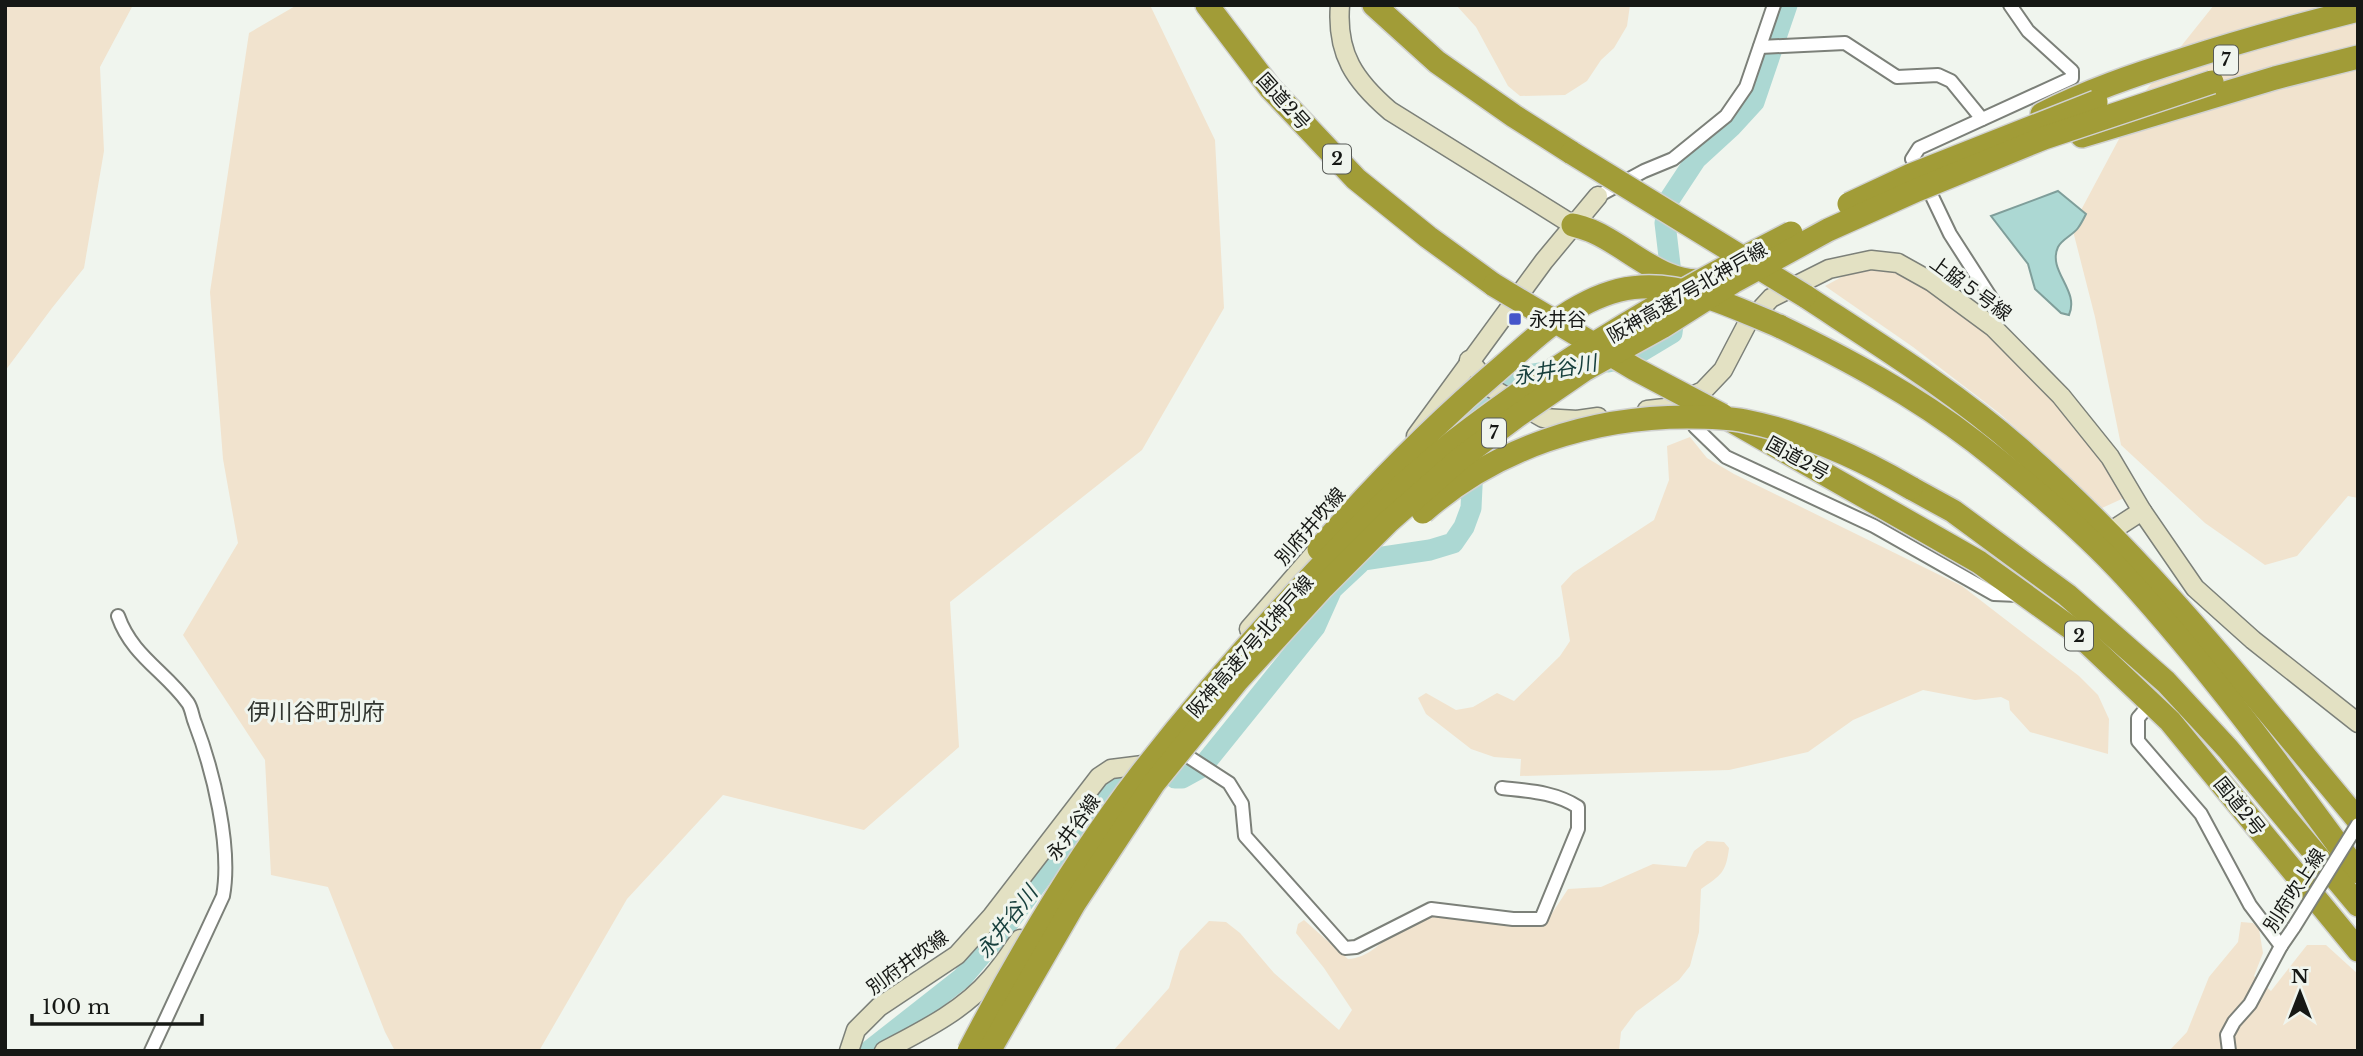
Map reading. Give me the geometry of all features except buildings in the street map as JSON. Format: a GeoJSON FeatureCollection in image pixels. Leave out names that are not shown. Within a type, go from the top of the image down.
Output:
{"type":"FeatureCollection","features":[{"type":"Feature","properties":{"kind":"highway","name":"国道2号"},"geometry":{"type":"LineString","coordinates":[[1207,5],[1270,88],[1356,179],[1428,237],[1494,285],[1636,369],[1979,562],[2075,631],[2170,721],[2358,950]]}},
{"type":"Feature","properties":{"kind":"highway"},"geometry":{"type":"LineString","coordinates":[[1374,5],[1437,62],[1514,116],[1805,296],[1916,369],[2018,447],[2076,499],[2213,645],[2358,822]]}},
{"type":"Feature","properties":{"kind":"highway"},"geometry":{"type":"LineString","coordinates":[[1573,225],[1593,231],[1669,275],[1697,282],[1708,280],[2075,97],[2117,80],[2213,50],[2358,10]]}},
{"type":"Feature","properties":{"kind":"highway","name":"阪神高速7号北神戸線"},"geometry":{"type":"LineString","coordinates":[[969,1051],[1056,897],[1140,776],[1231,675],[1312,574],[1378,508],[1451,444],[1513,398],[1689,287],[1911,174],[2096,102],[2208,66],[2358,24]]}},
{"type":"Feature","properties":{"kind":"highway","name":"阪神高速7号北神戸線"},"geometry":{"type":"LineString","coordinates":[[989,1051],[1074,904],[1231,675],[1388,522],[1461,458],[1520,414],[1584,370],[1662,327],[1732,282],[1828,230],[2044,138],[2212,82],[2358,42]]}},
{"type":"Feature","properties":{"kind":"highway"},"geometry":{"type":"LineString","coordinates":[[1573,225],[1666,282],[1697,288],[1710,287],[1854,213],[1970,164],[2090,134],[2275,78],[2358,57]]}},
{"type":"Feature","properties":{"kind":"highway"},"geometry":{"type":"LineString","coordinates":[[1231,675],[1302,567],[1368,492],[1459,403],[1553,324],[1580,306],[1620,291],[1640,287],[1667,288],[1692,293],[1779,326],[1862,367],[1974,441],[2061,515],[2124,575],[2267,747],[2350,879],[2358,905]]}},
{"type":"Feature","properties":{"kind":"highway"},"geometry":{"type":"LineString","coordinates":[[1231,675],[1444,493],[1496,461],[1541,442],[1623,420],[1669,417],[1742,421],[1790,432],[1834,447],[1911,488],[1952,512],[2067,595],[2166,682],[2350,879]]}},
{"type":"Feature","properties":{"kind":"street"},"geometry":{"type":"LineString","coordinates":[[1340,5],[1342,42],[1353,71],[1367,92],[1390,111],[1573,225]]}},
{"type":"Feature","properties":{"kind":"street","name":"別府井吹線"},"geometry":{"type":"LineString","coordinates":[[849,1051],[856,1030],[879,1007],[957,956],[992,916],[1099,777],[1111,769],[1143,765],[1269,604],[1475,368],[1573,225],[1598,196],[1673,159],[1726,116],[1746,87],[1768,46],[1774,5]]}},
{"type":"Feature","properties":{"kind":"street"},"geometry":{"type":"LineString","coordinates":[[1920,175],[1912,159],[1919,148],[2072,78],[2072,71],[2028,31],[2010,5]]}},
{"type":"Feature","properties":{"kind":"street"},"geometry":{"type":"LineString","coordinates":[[1768,46],[1845,43],[1897,77],[1938,75],[1951,82],[1982,119]]}},
{"type":"Feature","properties":{"kind":"street"},"geometry":{"type":"LineString","coordinates":[[1928,188],[1950,234],[1995,303],[1997,316],[1990,325]]}},
{"type":"Feature","properties":{"kind":"street","name":"上脇５号線"},"geometry":{"type":"LineString","coordinates":[[1475,368],[1493,389],[1543,418],[1577,420],[1665,408],[1703,391],[1723,370],[1747,324],[1770,298],[1829,269],[1871,260],[1898,263],[1932,282],[1990,325],[2061,396],[2110,457],[2142,511],[2195,588],[2253,640],[2358,723]]}},
{"type":"Feature","properties":{"kind":"street"},"geometry":{"type":"LineString","coordinates":[[1685,399],[1695,427],[1726,457],[1874,526],[1994,594],[2026,596]]}},
{"type":"Feature","properties":{"kind":"street"},"geometry":{"type":"LineString","coordinates":[[2108,533],[2142,511]]}},
{"type":"Feature","properties":{"kind":"street"},"geometry":{"type":"LineString","coordinates":[[118,616],[122,629],[136,650],[190,706],[208,762],[224,841],[226,880],[223,897],[151,1051]]}},
{"type":"Feature","properties":{"kind":"street"},"geometry":{"type":"LineString","coordinates":[[2151,703],[2138,718],[2138,741],[2201,814],[2250,905],[2281,946]]}},
{"type":"Feature","properties":{"kind":"street"},"geometry":{"type":"LineString","coordinates":[[1162,740],[1229,783],[1242,804],[1245,836],[1345,948],[1356,947],[1431,909],[1513,919],[1541,919],[1578,830],[1578,807],[1551,794],[1502,788]]}},
{"type":"Feature","properties":{"kind":"street","name":"永井谷線"},"geometry":{"type":"LineString","coordinates":[[884,1051],[938,1022],[990,979],[1143,765]]}},
{"type":"Feature","properties":{"kind":"street","name":"別府吹上線"},"geometry":{"type":"LineString","coordinates":[[2230,1051],[2227,1035],[2234,1022],[2250,1004],[2281,946],[2358,822]]}},
{"type":"Feature","properties":{"kind":"shaded area"},"geometry":{"type":"Polygon","coordinates":[[[5,5],[133,5],[100,67],[104,151],[84,268],[5,371],[5,5]]]}},
{"type":"Feature","properties":{"kind":"shaded area"},"geometry":{"type":"Polygon","coordinates":[[[297,5],[1150,5],[1215,140],[1224,308],[1142,450],[950,602],[959,747],[864,830],[723,795],[627,899],[539,1051],[395,1051],[328,887],[271,875],[265,760],[183,635],[238,543],[223,459],[210,292],[249,33],[297,5]]]}},
{"type":"Feature","properties":{"kind":"shaded area"},"geometry":{"type":"Polygon","coordinates":[[[1456,5],[1630,5],[1627,26],[1614,48],[1601,60],[1587,81],[1565,95],[1520,96],[1508,86],[1476,27],[1456,5]]]}},
{"type":"Feature","properties":{"kind":"shaded area"},"geometry":{"type":"Polygon","coordinates":[[[2214,5],[2358,5],[2358,498],[2348,496],[2297,556],[2265,565],[2205,523],[2121,445],[2095,317],[2072,227],[2143,94],[2214,5]]]}},
{"type":"Feature","properties":{"kind":"shaded area"},"geometry":{"type":"Polygon","coordinates":[[[1860,267],[1884,268],[1904,274],[1970,320],[2032,377],[2081,433],[2126,497],[2102,508],[1999,413],[1913,347],[1825,286],[1860,267]]]}},
{"type":"Feature","properties":{"kind":"shaded area"},"geometry":{"type":"Polygon","coordinates":[[[1690,437],[1707,458],[1734,474],[1962,586],[2079,676],[2098,695],[2109,719],[2108,754],[2030,732],[2010,710],[2009,701],[2001,697],[1975,700],[1923,690],[1853,720],[1808,752],[1729,770],[1520,776],[1521,759],[1494,757],[1471,749],[1426,714],[1418,698],[1426,693],[1456,710],[1473,707],[1497,693],[1514,701],[1560,656],[1570,641],[1561,586],[1573,573],[1654,520],[1669,480],[1667,446],[1690,437]]]}},
{"type":"Feature","properties":{"kind":"shaded area"},"geometry":{"type":"Polygon","coordinates":[[[1707,841],[1724,842],[1729,848],[1721,873],[1701,889],[1699,932],[1690,966],[1679,980],[1636,1012],[1621,1032],[1619,1051],[1113,1051],[1169,988],[1180,951],[1209,921],[1226,922],[1240,933],[1274,973],[1339,1030],[1352,1010],[1296,933],[1298,924],[1304,920],[1348,959],[1368,953],[1406,925],[1441,913],[1543,927],[1568,889],[1601,887],[1653,864],[1686,867],[1694,851],[1707,841]]]}},
{"type":"Feature","properties":{"kind":"shaded area"},"geometry":{"type":"Polygon","coordinates":[[[2241,922],[2253,923],[2259,929],[2263,953],[2254,976],[2271,991],[2307,945],[2326,945],[2358,974],[2358,1051],[2169,1051],[2187,1032],[2209,977],[2238,942],[2241,922]]]}},
{"type":"Feature","properties":{"kind":"water"},"geometry":{"type":"Polygon","coordinates":[[[2058,191],[2086,214],[2076,230],[2060,244],[2056,256],[2070,297],[2069,315],[2061,313],[2035,289],[2028,264],[1991,216],[2058,191]]]}},
{"type":"Feature","properties":{"kind":"waterway","name":"永井谷川"},"geometry":{"type":"LineString","coordinates":[[1673,290],[1665,223],[1669,200],[1696,159],[1754,102],[1787,5]]}},
{"type":"Feature","properties":{"kind":"waterway","name":"永井谷川"},"geometry":{"type":"LineString","coordinates":[[1608,362],[1632,357],[1672,333],[1673,325]]}},
{"type":"Feature","properties":{"kind":"waterway","name":"永井谷川"},"geometry":{"type":"LineString","coordinates":[[1175,778],[1182,778],[1202,767],[1315,627],[1332,589],[1363,560],[1430,550],[1453,543],[1464,527],[1471,508],[1476,401],[1502,379],[1552,371]]}},
{"type":"Feature","properties":{"kind":"waterway","name":"永井谷川"},"geometry":{"type":"LineString","coordinates":[[869,1051],[962,978],[1006,926],[1113,779],[1125,779]]}},
{"type":"Feature","properties":{"kind":"place","name":"永井谷"},"geometry":{"type":"Point","coordinates":[1515,319]}},
{"type":"Feature","properties":{"kind":"district","name":"伊川谷町別府"},"geometry":{"type":"Point","coordinates":[316,712]}}]}
